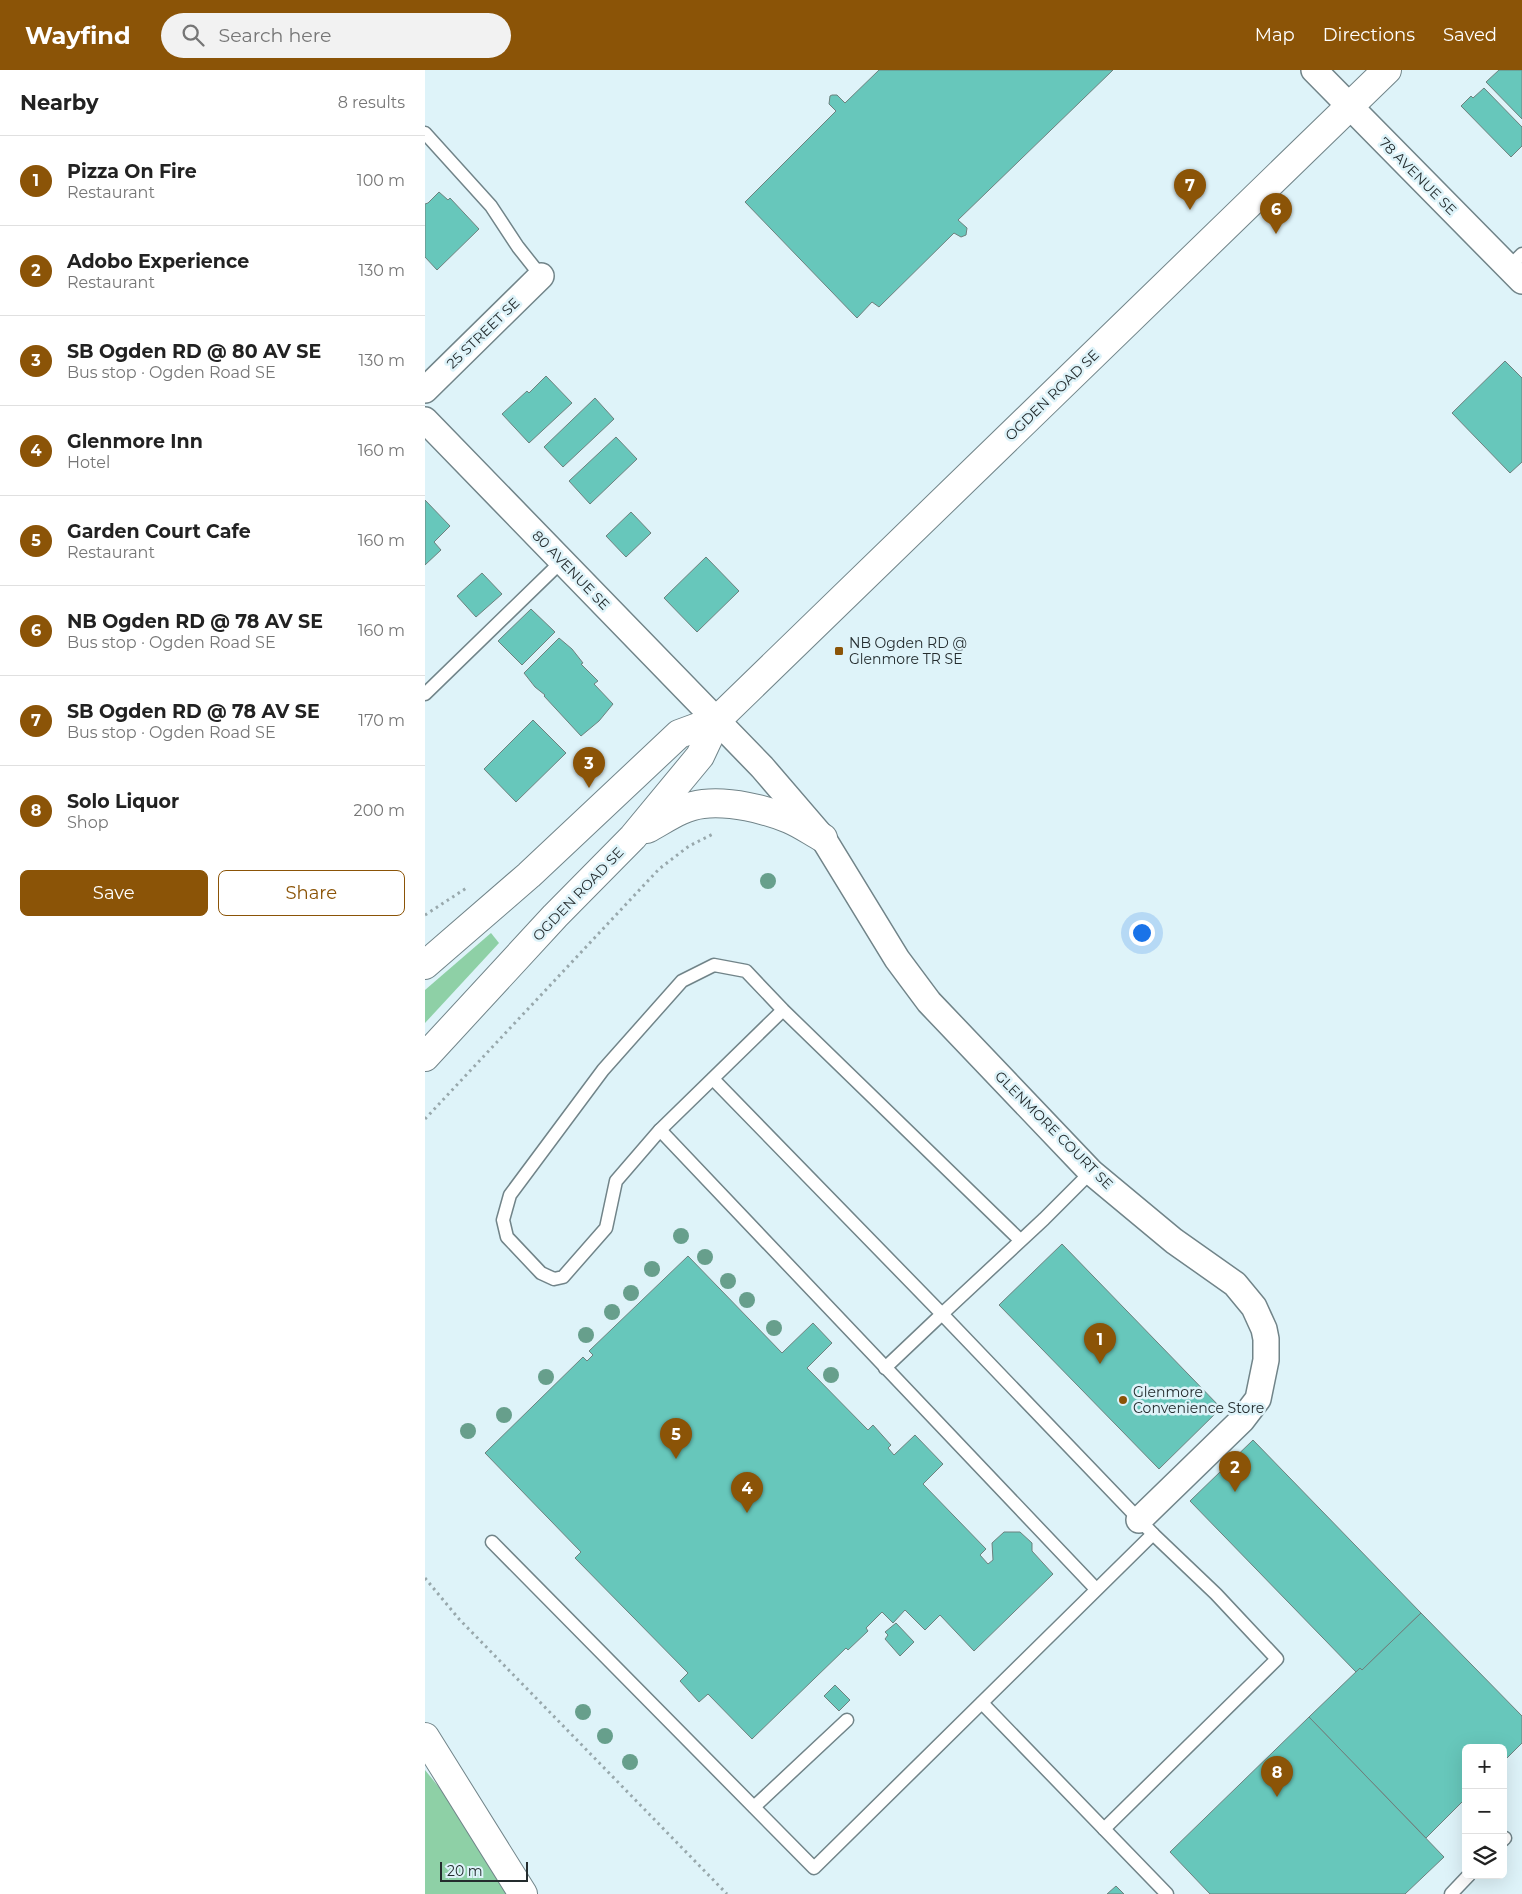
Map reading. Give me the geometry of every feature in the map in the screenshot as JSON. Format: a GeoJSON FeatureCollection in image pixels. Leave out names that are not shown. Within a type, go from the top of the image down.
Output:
{"type":"FeatureCollection","features":[{"type":"Feature","properties":{"kind":"main road","name":"OGDEN ROAD SE"},"geometry":{"type":"LineString","coordinates":[[425,1057],[555,916],[633,837],[700,756],[717,720],[1387,70]]}},
{"type":"Feature","properties":{"kind":"main road","name":"OGDEN ROAD SE"},"geometry":{"type":"LineString","coordinates":[[425,965],[529,876],[679,734],[717,720]]}},
{"type":"Feature","properties":{"kind":"main road"},"geometry":{"type":"LineString","coordinates":[[633,837],[678,812],[702,804],[711,804],[757,809],[791,820],[823,838]]}},
{"type":"Feature","properties":{"kind":"main road"},"geometry":{"type":"LineString","coordinates":[[425,1737],[523,1894]]}},
{"type":"Feature","properties":{"kind":"street","name":"78 AVENUE SE"},"geometry":{"type":"LineString","coordinates":[[1315,70],[1518,268]]}},
{"type":"Feature","properties":{"kind":"street","name":"25 STREET SE"},"geometry":{"type":"LineString","coordinates":[[425,390],[541,276]]}},
{"type":"Feature","properties":{"kind":"street","name":"80 AVENUE SE"},"geometry":{"type":"LineString","coordinates":[[425,420],[717,720]]}},
{"type":"Feature","properties":{"kind":"street","name":"GLENMORE COURT SE"},"geometry":{"type":"LineString","coordinates":[[717,720],[762,767],[823,838],[897,959],[929,1002],[1091,1172],[1174,1241],[1235,1284],[1254,1307],[1264,1329],[1266,1339],[1265,1370],[1258,1399],[1242,1420],[1146,1527]]}},
{"type":"Feature","properties":{"kind":"lane"},"geometry":{"type":"LineString","coordinates":[[425,133],[491,206],[541,276]]}},
{"type":"Feature","properties":{"kind":"lane"},"geometry":{"type":"LineString","coordinates":[[425,694],[562,561]]}},
{"type":"Feature","properties":{"kind":"lane"},"geometry":{"type":"LineString","coordinates":[[783,1010],[660,1130],[617,1181],[605,1228],[563,1277],[554,1279],[541,1273],[507,1236],[503,1220],[510,1195],[603,1070],[682,981],[714,966],[746,971],[783,1010],[1020,1240]]}},
{"type":"Feature","properties":{"kind":"lane"},"geometry":{"type":"LineString","coordinates":[[713,1079],[1146,1527],[1216,1594],[1277,1659],[1104,1829]]}},
{"type":"Feature","properties":{"kind":"lane"},"geometry":{"type":"LineString","coordinates":[[660,1130],[1096,1589]]}},
{"type":"Feature","properties":{"kind":"lane"},"geometry":{"type":"LineString","coordinates":[[885,1368],[1044,1219],[1091,1172]]}},
{"type":"Feature","properties":{"kind":"lane"},"geometry":{"type":"LineString","coordinates":[[492,1542],[814,1868],[1096,1589],[1146,1527]]}},
{"type":"Feature","properties":{"kind":"lane"},"geometry":{"type":"LineString","coordinates":[[982,1703],[1167,1894]]}},
{"type":"Feature","properties":{"kind":"lane"},"geometry":{"type":"LineString","coordinates":[[753,1807],[847,1720]]}},
{"type":"Feature","properties":{"kind":"lane"},"geometry":{"type":"LineString","coordinates":[[1451,1894],[1465,1879]]}},
{"type":"Feature","properties":{"kind":"path"},"geometry":{"type":"LineString","coordinates":[[425,1119],[659,870],[689,846],[720,830]]}},
{"type":"Feature","properties":{"kind":"path"},"geometry":{"type":"LineString","coordinates":[[425,1578],[459,1619],[727,1894]]}},
{"type":"Feature","properties":{"kind":"green space"},"geometry":{"type":"Polygon","coordinates":[[[491,933],[499,943],[425,1023],[425,990],[491,933]]]}},
{"type":"Feature","properties":{"kind":"green space"},"geometry":{"type":"Polygon","coordinates":[[[425,1770],[447,1797],[513,1894],[425,1894],[425,1770]]]}},
{"type":"Feature","properties":{"kind":"building"},"geometry":{"type":"Polygon","coordinates":[[[879,70],[1113,70],[958,220],[967,228],[966,235],[961,237],[954,233],[879,307],[872,302],[857,318],[745,202],[836,111],[829,104],[830,96],[837,95],[845,103],[879,70]]]}},
{"type":"Feature","properties":{"kind":"building"},"geometry":{"type":"Polygon","coordinates":[[[1499,70],[1522,70],[1522,119],[1486,82],[1499,70]]]}},
{"type":"Feature","properties":{"kind":"building"},"geometry":{"type":"Polygon","coordinates":[[[1484,88],[1522,127],[1522,146],[1511,157],[1461,106],[1471,96],[1473,98],[1484,88]]]}},
{"type":"Feature","properties":{"kind":"building"},"geometry":{"type":"Polygon","coordinates":[[[439,192],[448,200],[450,198],[479,229],[437,270],[425,257],[425,204],[439,192]]]}},
{"type":"Feature","properties":{"kind":"building"},"geometry":{"type":"Polygon","coordinates":[[[1505,361],[1522,378],[1522,462],[1510,473],[1452,413],[1505,361]]]}},
{"type":"Feature","properties":{"kind":"building"},"geometry":{"type":"Polygon","coordinates":[[[546,376],[572,403],[529,443],[502,414],[527,391],[529,393],[546,376]]]}},
{"type":"Feature","properties":{"kind":"building"},"geometry":{"type":"Polygon","coordinates":[[[595,398],[614,419],[563,467],[544,447],[595,398]]]}},
{"type":"Feature","properties":{"kind":"building"},"geometry":{"type":"Polygon","coordinates":[[[616,437],[637,459],[590,504],[569,481],[616,437]]]}},
{"type":"Feature","properties":{"kind":"building"},"geometry":{"type":"Polygon","coordinates":[[[425,500],[450,526],[434,542],[441,550],[425,565],[425,500]]]}},
{"type":"Feature","properties":{"kind":"building"},"geometry":{"type":"Polygon","coordinates":[[[631,512],[651,533],[626,557],[606,536],[631,512]]]}},
{"type":"Feature","properties":{"kind":"building"},"geometry":{"type":"Polygon","coordinates":[[[706,557],[739,591],[697,632],[664,598],[706,557]]]}},
{"type":"Feature","properties":{"kind":"building"},"geometry":{"type":"Polygon","coordinates":[[[482,573],[502,594],[476,617],[457,596],[482,573]]]}},
{"type":"Feature","properties":{"kind":"building"},"geometry":{"type":"Polygon","coordinates":[[[531,609],[555,632],[522,665],[498,641],[531,609]]]}},
{"type":"Feature","properties":{"kind":"building"},"geometry":{"type":"Polygon","coordinates":[[[559,638],[572,649],[583,663],[581,664],[598,681],[594,684],[613,704],[599,721],[581,736],[524,673],[559,638]]]}},
{"type":"Feature","properties":{"kind":"building"},"geometry":{"type":"Polygon","coordinates":[[[533,720],[566,753],[516,802],[484,769],[533,720]]]}},
{"type":"Feature","properties":{"kind":"building"},"geometry":{"type":"Polygon","coordinates":[[[1062,1244],[1221,1408],[1159,1469],[999,1305],[1062,1244]]]}},
{"type":"Feature","properties":{"kind":"building"},"geometry":{"type":"Polygon","coordinates":[[[688,1256],[782,1353],[813,1323],[832,1343],[807,1368],[868,1430],[873,1425],[891,1445],[888,1448],[894,1455],[915,1435],[943,1464],[923,1484],[986,1549],[980,1555],[988,1564],[993,1560],[992,1543],[1004,1532],[1020,1532],[1032,1543],[1032,1551],[1053,1574],[974,1651],[940,1615],[925,1630],[905,1610],[893,1623],[882,1612],[866,1628],[868,1631],[848,1650],[846,1648],[752,1739],[708,1694],[699,1702],[680,1681],[688,1673],[575,1558],[581,1552],[485,1453],[583,1357],[587,1361],[593,1355],[589,1351],[688,1256]]]}},
{"type":"Feature","properties":{"kind":"building"},"geometry":{"type":"Polygon","coordinates":[[[1253,1440],[1421,1613],[1362,1670],[1360,1668],[1356,1672],[1190,1501],[1253,1440]]]}},
{"type":"Feature","properties":{"kind":"building"},"geometry":{"type":"Polygon","coordinates":[[[1421,1613],[1522,1716],[1522,1743],[1507,1758],[1507,1744],[1462,1744],[1462,1802],[1426,1838],[1309,1717],[1360,1668],[1362,1670],[1421,1613]]]}},
{"type":"Feature","properties":{"kind":"building"},"geometry":{"type":"Polygon","coordinates":[[[896,1623],[914,1642],[900,1656],[885,1639],[888,1635],[885,1632],[896,1623]]]}},
{"type":"Feature","properties":{"kind":"building"},"geometry":{"type":"Polygon","coordinates":[[[835,1685],[850,1700],[839,1711],[824,1696],[835,1685]]]}},
{"type":"Feature","properties":{"kind":"building"},"geometry":{"type":"Polygon","coordinates":[[[1309,1717],[1444,1857],[1405,1894],[1210,1894],[1170,1852],[1309,1717]]]}},
{"type":"Feature","properties":{"kind":"building"},"geometry":{"type":"Polygon","coordinates":[[[1116,1886],[1124,1894],[1107,1894],[1116,1886]]]}},
{"type":"Feature","properties":{"kind":"place","name":"SB Ogden RD @ 78 AV SE"},"geometry":{"type":"Point","coordinates":[1190,210]}},
{"type":"Feature","properties":{"kind":"place","name":"NB Ogden RD @ 78 AV SE"},"geometry":{"type":"Point","coordinates":[1276,234]}},
{"type":"Feature","properties":{"kind":"place","name":"NB Ogden RD @ Glenmore TR SE"},"geometry":{"type":"Point","coordinates":[839,651]}},
{"type":"Feature","properties":{"kind":"place","name":"SB Ogden RD @ 80 AV SE"},"geometry":{"type":"Point","coordinates":[589,788]}},
{"type":"Feature","properties":{"kind":"place","name":"Pizza On Fire"},"geometry":{"type":"Point","coordinates":[1100,1364]}},
{"type":"Feature","properties":{"kind":"place","name":"Glenmore Convenience Store"},"geometry":{"type":"Point","coordinates":[1123,1400]}},
{"type":"Feature","properties":{"kind":"place","name":"Garden Court Cafe"},"geometry":{"type":"Point","coordinates":[676,1459]}},
{"type":"Feature","properties":{"kind":"place","name":"Adobo Experience"},"geometry":{"type":"Point","coordinates":[1235,1492]}},
{"type":"Feature","properties":{"kind":"place","name":"Glenmore Inn"},"geometry":{"type":"Point","coordinates":[747,1513]}},
{"type":"Feature","properties":{"kind":"place","name":"Solo Liquor"},"geometry":{"type":"Point","coordinates":[1277,1797]}}]}
